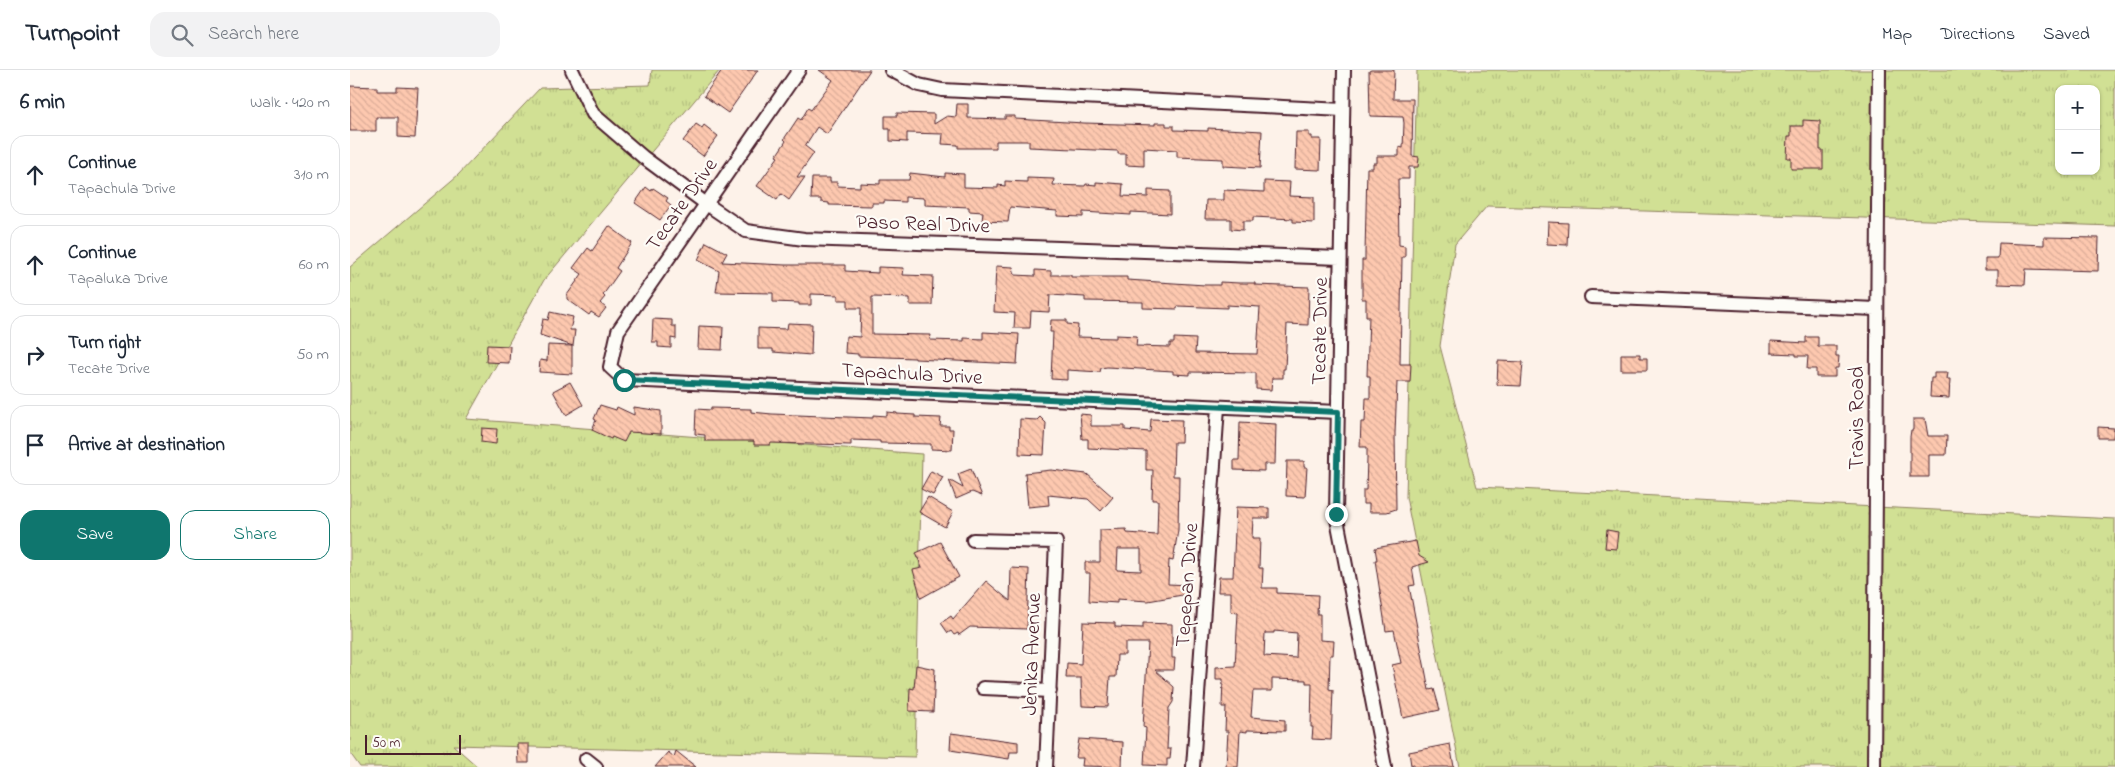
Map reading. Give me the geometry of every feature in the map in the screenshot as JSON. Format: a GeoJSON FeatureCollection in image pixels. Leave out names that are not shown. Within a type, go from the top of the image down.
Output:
{"type":"FeatureCollection","features":[{"type":"Feature","properties":{"kind":"street","name":"Paso Real Drive"},"geometry":{"type":"LineString","coordinates":[[572,70],[593,114],[642,157],[746,231],[804,239],[1340,258]]}},
{"type":"Feature","properties":{"kind":"street","name":"Tecate Drive"},"geometry":{"type":"LineString","coordinates":[[610,366],[618,331],[799,70]]}},
{"type":"Feature","properties":{"kind":"street"},"geometry":{"type":"LineString","coordinates":[[891,70],[919,85],[942,90],[1343,110]]}},
{"type":"Feature","properties":{"kind":"street","name":"Tecate Drive"},"geometry":{"type":"LineString","coordinates":[[1344,70],[1336,514],[1385,767]]}},
{"type":"Feature","properties":{"kind":"street","name":"Travis Road"},"geometry":{"type":"LineString","coordinates":[[1874,767],[1879,70]]}},
{"type":"Feature","properties":{"kind":"street"},"geometry":{"type":"LineString","coordinates":[[1591,297],[1876,309]]}},
{"type":"Feature","properties":{"kind":"street","name":"Tapachula Drive"},"geometry":{"type":"LineString","coordinates":[[610,366],[624,380],[1338,412]]}},
{"type":"Feature","properties":{"kind":"street","name":"Tepepan Drive"},"geometry":{"type":"LineString","coordinates":[[1193,767],[1218,407]]}},
{"type":"Feature","properties":{"kind":"street","name":"Jenika Avenue"},"geometry":{"type":"LineString","coordinates":[[973,540],[1056,542],[1046,767]]}},
{"type":"Feature","properties":{"kind":"street"},"geometry":{"type":"LineString","coordinates":[[983,688],[1050,691]]}},
{"type":"Feature","properties":{"kind":"green space"},"geometry":{"type":"Polygon","coordinates":[[[652,70],[720,70],[544,280],[466,419],[922,454],[915,757],[453,745],[478,767],[360,767],[350,753],[350,267],[458,175],[540,88],[650,85],[652,70]]]}},
{"type":"Feature","properties":{"kind":"green space"},"geometry":{"type":"Polygon","coordinates":[[[1417,70],[2115,70],[2115,226],[1487,206],[1455,244],[1440,346],[1477,487],[2115,519],[2115,767],[1460,767],[1406,497],[1417,70]]]}},
{"type":"Feature","properties":{"kind":"building"},"geometry":{"type":"Polygon","coordinates":[[[722,70],[758,70],[728,113],[704,96],[722,70]]]}},
{"type":"Feature","properties":{"kind":"building"},"geometry":{"type":"Polygon","coordinates":[[[819,70],[870,70],[827,134],[817,127],[805,146],[814,153],[797,177],[805,177],[789,200],[781,194],[777,200],[757,186],[778,157],[776,156],[786,141],[784,139],[798,118],[801,120],[808,108],[811,110],[833,80],[819,70]]]}},
{"type":"Feature","properties":{"kind":"building"},"geometry":{"type":"Polygon","coordinates":[[[1394,70],[1393,99],[1413,99],[1412,156],[1419,157],[1418,167],[1409,167],[1409,179],[1398,179],[1399,245],[1405,246],[1405,257],[1402,257],[1400,364],[1411,364],[1410,382],[1397,382],[1395,433],[1396,509],[1387,512],[1369,512],[1369,504],[1363,504],[1363,490],[1366,490],[1367,447],[1360,447],[1361,422],[1365,422],[1366,398],[1370,398],[1370,376],[1367,376],[1369,316],[1366,316],[1366,299],[1362,299],[1362,260],[1365,260],[1367,168],[1373,168],[1373,163],[1377,163],[1377,156],[1399,156],[1399,147],[1403,148],[1404,123],[1403,117],[1370,116],[1369,71],[1394,70]]]}},
{"type":"Feature","properties":{"kind":"building"},"geometry":{"type":"Polygon","coordinates":[[[350,86],[377,87],[377,91],[397,91],[397,87],[418,88],[415,138],[398,137],[398,117],[376,117],[376,131],[350,131],[350,86]]]}},
{"type":"Feature","properties":{"kind":"building"},"geometry":{"type":"Polygon","coordinates":[[[957,104],[968,104],[968,118],[1005,119],[1005,116],[1015,116],[1015,119],[1084,123],[1155,125],[1155,123],[1166,123],[1166,126],[1174,126],[1174,130],[1208,131],[1208,128],[1262,131],[1260,168],[1223,166],[1223,159],[1177,157],[1177,150],[1144,148],[1144,166],[1126,165],[1126,154],[1118,154],[1118,151],[1029,147],[1029,141],[996,141],[996,148],[958,148],[958,145],[942,144],[943,134],[907,133],[907,142],[890,141],[890,129],[885,129],[885,116],[897,116],[897,113],[934,114],[934,124],[947,116],[956,117],[957,104]]]}},
{"type":"Feature","properties":{"kind":"building"},"geometry":{"type":"Polygon","coordinates":[[[1803,120],[1820,121],[1820,150],[1823,150],[1823,169],[1791,169],[1791,158],[1787,158],[1788,136],[1791,136],[1791,126],[1803,126],[1803,120]]]}},
{"type":"Feature","properties":{"kind":"building"},"geometry":{"type":"Polygon","coordinates":[[[696,124],[702,128],[704,125],[718,136],[703,156],[683,141],[696,124]]]}},
{"type":"Feature","properties":{"kind":"building"},"geometry":{"type":"Polygon","coordinates":[[[1296,132],[1309,132],[1309,136],[1312,136],[1312,139],[1321,139],[1320,170],[1295,169],[1296,132]]]}},
{"type":"Feature","properties":{"kind":"building"},"geometry":{"type":"Polygon","coordinates":[[[910,173],[945,177],[945,173],[964,174],[964,187],[998,188],[998,185],[1005,186],[1005,181],[1027,182],[1027,178],[1054,179],[1053,185],[1085,186],[1086,184],[1096,185],[1096,182],[1123,184],[1122,196],[1148,197],[1148,190],[1170,191],[1170,214],[1131,212],[1131,215],[1083,212],[1083,217],[1057,216],[1057,211],[1010,207],[1008,222],[982,221],[983,212],[969,211],[969,207],[925,205],[925,198],[905,197],[905,202],[884,201],[884,203],[872,203],[872,206],[829,205],[829,203],[821,202],[821,199],[811,199],[812,178],[830,178],[830,182],[837,182],[837,186],[860,187],[860,183],[880,184],[880,180],[909,180],[910,173]]]}},
{"type":"Feature","properties":{"kind":"building"},"geometry":{"type":"Polygon","coordinates":[[[1264,181],[1290,182],[1289,196],[1314,197],[1314,223],[1293,222],[1293,219],[1253,217],[1253,221],[1243,221],[1243,230],[1231,229],[1231,219],[1205,219],[1206,200],[1224,200],[1224,190],[1264,192],[1264,181]]]}},
{"type":"Feature","properties":{"kind":"building"},"geometry":{"type":"Polygon","coordinates":[[[646,187],[651,191],[653,188],[668,198],[666,201],[671,205],[660,220],[635,203],[646,187]]]}},
{"type":"Feature","properties":{"kind":"building"},"geometry":{"type":"Polygon","coordinates":[[[1548,222],[1568,223],[1567,245],[1547,244],[1548,222]]]}},
{"type":"Feature","properties":{"kind":"building"},"geometry":{"type":"Polygon","coordinates":[[[609,226],[632,243],[616,268],[620,271],[603,295],[605,297],[600,303],[606,308],[599,317],[591,312],[589,315],[567,299],[567,295],[582,274],[573,268],[588,248],[592,251],[609,226]]]}},
{"type":"Feature","properties":{"kind":"building"},"geometry":{"type":"Polygon","coordinates":[[[2044,237],[2099,238],[2098,271],[2026,269],[2025,285],[1998,284],[1998,270],[1985,270],[1985,258],[1998,258],[1999,243],[2044,245],[2044,237]]]}},
{"type":"Feature","properties":{"kind":"building"},"geometry":{"type":"Polygon","coordinates":[[[706,242],[727,253],[722,262],[845,265],[845,271],[878,273],[878,267],[904,268],[903,275],[933,276],[932,305],[910,305],[910,298],[872,297],[872,334],[931,335],[930,340],[964,341],[964,338],[983,339],[983,332],[1019,334],[1017,364],[858,356],[858,354],[845,353],[846,336],[860,337],[861,308],[848,308],[848,300],[838,300],[838,295],[811,294],[811,305],[799,305],[799,303],[773,302],[773,293],[716,292],[719,271],[698,260],[706,242]]]}},
{"type":"Feature","properties":{"kind":"building"},"geometry":{"type":"Polygon","coordinates":[[[996,266],[1013,267],[1015,275],[1035,276],[1035,270],[1051,271],[1051,275],[1071,275],[1071,277],[1127,277],[1127,280],[1205,285],[1220,285],[1220,282],[1309,287],[1308,325],[1287,324],[1283,378],[1272,378],[1271,390],[1256,389],[1256,373],[1190,372],[1190,375],[1173,374],[1173,371],[1107,367],[1101,368],[1100,372],[1067,370],[1067,380],[1051,379],[1053,332],[1050,332],[1051,320],[1067,320],[1067,324],[1078,325],[1077,337],[1116,338],[1116,335],[1137,336],[1136,346],[1170,347],[1170,343],[1174,343],[1174,338],[1196,339],[1195,353],[1257,354],[1260,307],[1227,305],[1227,308],[1178,306],[1177,309],[1143,308],[1143,302],[1085,301],[1085,297],[1050,295],[1049,312],[1031,311],[1030,328],[1014,328],[1015,313],[994,312],[996,266]]]}},
{"type":"Feature","properties":{"kind":"building"},"geometry":{"type":"Polygon","coordinates":[[[550,312],[573,317],[570,330],[575,330],[573,346],[540,335],[543,319],[548,320],[550,312]]]}},
{"type":"Feature","properties":{"kind":"building"},"geometry":{"type":"Polygon","coordinates":[[[653,319],[672,320],[672,326],[676,326],[676,339],[671,338],[671,348],[658,347],[658,342],[652,342],[653,319]]]}},
{"type":"Feature","properties":{"kind":"building"},"geometry":{"type":"Polygon","coordinates":[[[788,323],[812,324],[811,355],[773,352],[773,349],[758,349],[758,328],[787,329],[788,323]]]}},
{"type":"Feature","properties":{"kind":"building"},"geometry":{"type":"Polygon","coordinates":[[[699,326],[723,327],[722,350],[698,349],[699,326]]]}},
{"type":"Feature","properties":{"kind":"building"},"geometry":{"type":"Polygon","coordinates":[[[1806,337],[1818,337],[1818,346],[1836,346],[1836,356],[1839,356],[1838,368],[1835,368],[1835,377],[1816,377],[1816,369],[1807,369],[1808,356],[1771,353],[1771,341],[1806,343],[1806,337]]]}},
{"type":"Feature","properties":{"kind":"building"},"geometry":{"type":"Polygon","coordinates":[[[487,345],[510,346],[509,363],[486,362],[487,345]]]}},
{"type":"Feature","properties":{"kind":"building"},"geometry":{"type":"Polygon","coordinates":[[[548,345],[572,346],[572,374],[539,372],[540,360],[547,361],[548,345]]]}},
{"type":"Feature","properties":{"kind":"building"},"geometry":{"type":"Polygon","coordinates":[[[1621,354],[1640,354],[1640,358],[1647,358],[1647,370],[1621,370],[1621,354]]]}},
{"type":"Feature","properties":{"kind":"building"},"geometry":{"type":"Polygon","coordinates":[[[1498,361],[1523,362],[1521,386],[1497,385],[1498,361]]]}},
{"type":"Feature","properties":{"kind":"building"},"geometry":{"type":"Polygon","coordinates":[[[1934,373],[1948,373],[1947,379],[1950,379],[1949,398],[1930,397],[1931,378],[1934,378],[1934,373]]]}},
{"type":"Feature","properties":{"kind":"building"},"geometry":{"type":"Polygon","coordinates":[[[570,382],[583,405],[566,415],[553,391],[570,382]]]}},
{"type":"Feature","properties":{"kind":"building"},"geometry":{"type":"Polygon","coordinates":[[[600,405],[616,410],[617,407],[634,415],[634,407],[661,411],[661,434],[629,432],[624,442],[612,437],[611,439],[592,430],[600,405]]]}},
{"type":"Feature","properties":{"kind":"building"},"geometry":{"type":"Polygon","coordinates":[[[711,408],[751,409],[751,412],[772,414],[873,418],[873,415],[887,416],[887,412],[915,415],[915,417],[941,418],[940,426],[949,426],[949,429],[953,429],[952,450],[931,449],[931,444],[880,443],[880,441],[851,440],[851,445],[771,443],[770,445],[754,445],[754,441],[705,441],[705,435],[695,434],[696,409],[711,410],[711,408]]]}},
{"type":"Feature","properties":{"kind":"building"},"geometry":{"type":"Polygon","coordinates":[[[1080,414],[1091,415],[1091,426],[1125,426],[1125,430],[1150,432],[1151,419],[1182,420],[1181,442],[1174,442],[1173,476],[1179,476],[1178,530],[1173,561],[1169,560],[1168,584],[1189,585],[1188,594],[1148,601],[1117,599],[1117,603],[1089,601],[1090,573],[1085,573],[1085,562],[1100,562],[1100,530],[1126,529],[1127,533],[1157,535],[1158,500],[1152,500],[1153,470],[1146,470],[1146,451],[1088,448],[1088,439],[1082,439],[1080,414]],[[1118,549],[1117,570],[1141,571],[1141,549],[1118,549]]]}},
{"type":"Feature","properties":{"kind":"building"},"geometry":{"type":"Polygon","coordinates":[[[1040,417],[1046,423],[1044,455],[1019,454],[1020,419],[1037,420],[1040,417]]]}},
{"type":"Feature","properties":{"kind":"building"},"geometry":{"type":"Polygon","coordinates":[[[1913,419],[1925,419],[1928,436],[1947,436],[1946,455],[1929,455],[1929,477],[1910,477],[1910,437],[1911,430],[1913,430],[1913,419]]]}},
{"type":"Feature","properties":{"kind":"building"},"geometry":{"type":"Polygon","coordinates":[[[1240,422],[1276,424],[1275,464],[1264,464],[1264,471],[1234,470],[1234,460],[1239,460],[1240,422]]]}},
{"type":"Feature","properties":{"kind":"building"},"geometry":{"type":"Polygon","coordinates":[[[2098,427],[2114,428],[2113,438],[2098,438],[2098,427]]]}},
{"type":"Feature","properties":{"kind":"building"},"geometry":{"type":"Polygon","coordinates":[[[482,428],[497,429],[496,444],[481,442],[482,428]]]}},
{"type":"Feature","properties":{"kind":"building"},"geometry":{"type":"Polygon","coordinates":[[[1287,461],[1304,461],[1304,467],[1307,467],[1305,497],[1286,496],[1287,461]]]}},
{"type":"Feature","properties":{"kind":"building"},"geometry":{"type":"Polygon","coordinates":[[[971,469],[982,496],[972,492],[956,499],[949,480],[963,488],[958,474],[971,469]]]}},
{"type":"Feature","properties":{"kind":"building"},"geometry":{"type":"Polygon","coordinates":[[[1051,470],[1087,474],[1113,497],[1101,511],[1088,499],[1048,495],[1049,505],[1028,507],[1025,473],[1051,470]]]}},
{"type":"Feature","properties":{"kind":"building"},"geometry":{"type":"Polygon","coordinates":[[[931,471],[943,477],[933,495],[921,489],[931,471]]]}},
{"type":"Feature","properties":{"kind":"building"},"geometry":{"type":"Polygon","coordinates":[[[928,497],[953,512],[945,527],[919,512],[928,497]]]}},
{"type":"Feature","properties":{"kind":"building"},"geometry":{"type":"Polygon","coordinates":[[[1236,507],[1269,508],[1269,518],[1253,518],[1252,538],[1260,538],[1259,568],[1263,568],[1262,588],[1277,588],[1277,593],[1318,595],[1317,614],[1320,614],[1320,640],[1334,641],[1333,655],[1330,655],[1329,689],[1333,690],[1331,740],[1312,739],[1312,683],[1306,683],[1306,680],[1272,679],[1272,691],[1253,691],[1251,717],[1285,720],[1285,731],[1240,731],[1238,767],[1226,767],[1228,731],[1225,731],[1226,707],[1222,707],[1223,679],[1216,679],[1216,667],[1235,666],[1238,613],[1231,612],[1231,592],[1218,592],[1219,577],[1233,577],[1236,507]],[[1274,631],[1274,633],[1265,633],[1264,656],[1296,658],[1297,633],[1274,631]]]}},
{"type":"Feature","properties":{"kind":"building"},"geometry":{"type":"Polygon","coordinates":[[[1607,530],[1618,532],[1616,549],[1605,548],[1607,530]]]}},
{"type":"Feature","properties":{"kind":"building"},"geometry":{"type":"Polygon","coordinates":[[[1416,541],[1419,556],[1429,562],[1412,567],[1415,585],[1409,586],[1429,690],[1434,689],[1440,710],[1403,718],[1392,665],[1401,663],[1394,630],[1386,631],[1375,560],[1377,560],[1375,548],[1416,541]]]}},
{"type":"Feature","properties":{"kind":"building"},"geometry":{"type":"Polygon","coordinates":[[[940,542],[959,577],[921,598],[913,570],[922,568],[916,553],[940,542]]]}},
{"type":"Feature","properties":{"kind":"building"},"geometry":{"type":"Polygon","coordinates":[[[1011,568],[1029,569],[1027,629],[970,627],[959,635],[958,633],[954,635],[951,631],[948,633],[941,623],[951,616],[953,619],[986,581],[1010,601],[1011,568]]]}},
{"type":"Feature","properties":{"kind":"building"},"geometry":{"type":"Polygon","coordinates":[[[1083,622],[1115,623],[1115,627],[1143,628],[1143,623],[1172,624],[1172,658],[1175,658],[1174,670],[1155,670],[1174,687],[1173,702],[1169,708],[1167,749],[1171,749],[1170,759],[1167,759],[1167,766],[1144,765],[1146,728],[1143,727],[1148,643],[1125,643],[1125,655],[1117,655],[1116,677],[1110,677],[1108,707],[1082,706],[1081,678],[1066,678],[1067,663],[1081,664],[1083,622]]]}},
{"type":"Feature","properties":{"kind":"building"},"geometry":{"type":"Polygon","coordinates":[[[916,665],[935,669],[933,712],[909,711],[910,688],[914,689],[916,665]]]}},
{"type":"Feature","properties":{"kind":"building"},"geometry":{"type":"Polygon","coordinates":[[[951,733],[1018,742],[1018,752],[1010,752],[1009,759],[950,750],[951,733]]]}},
{"type":"Feature","properties":{"kind":"building"},"geometry":{"type":"Polygon","coordinates":[[[1079,739],[1123,742],[1122,767],[1082,766],[1083,758],[1076,758],[1079,739]]]}},
{"type":"Feature","properties":{"kind":"building"},"geometry":{"type":"Polygon","coordinates":[[[517,744],[529,744],[529,763],[518,763],[517,744]]]}},
{"type":"Feature","properties":{"kind":"building"},"geometry":{"type":"Polygon","coordinates":[[[1450,744],[1454,767],[1415,767],[1414,764],[1411,765],[1409,752],[1450,744]]]}},
{"type":"Feature","properties":{"kind":"building"},"geometry":{"type":"Polygon","coordinates":[[[676,751],[696,767],[655,767],[668,752],[674,757],[676,751]]]}},
{"type":"Feature","properties":{"kind":"route"},"geometry":{"type":"LineString","coordinates":[[624,380],[1338,412],[1336,514]]}}]}
